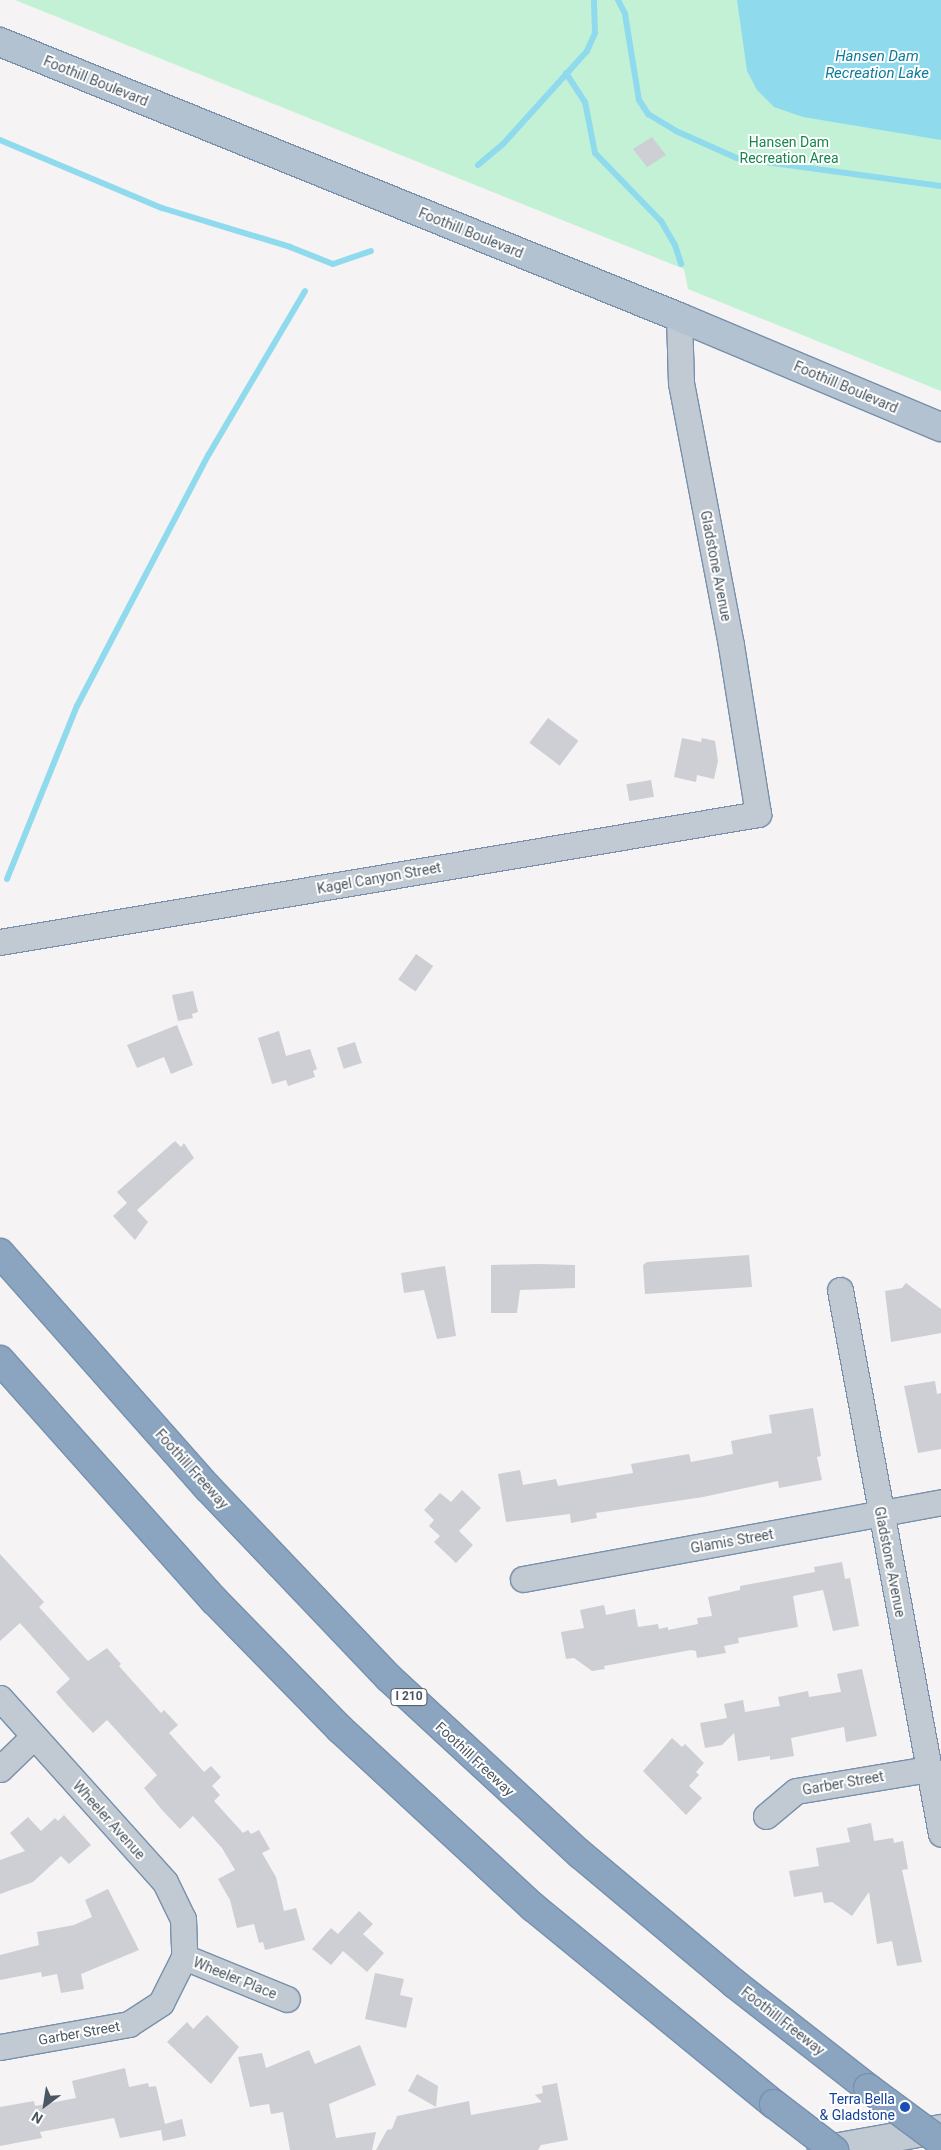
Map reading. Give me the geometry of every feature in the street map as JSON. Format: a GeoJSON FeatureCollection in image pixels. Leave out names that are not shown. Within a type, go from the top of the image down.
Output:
{"type":"FeatureCollection","features":[{"type":"Feature","properties":{"kind":"highway","name":"Foothill Freeway"},"geometry":{"type":"LineString","coordinates":[[0,1253],[214,1495],[389,1678],[580,1854],[735,1984],[868,2088],[941,2142]]}},
{"type":"Feature","properties":{"kind":"highway"},"geometry":{"type":"LineString","coordinates":[[0,1360],[214,1600],[340,1729],[533,1908],[774,2104],[834,2150]]}},
{"type":"Feature","properties":{"kind":"main road","name":"Foothill Boulevard"},"geometry":{"type":"LineString","coordinates":[[0,42],[679,317],[941,427]]}},
{"type":"Feature","properties":{"kind":"street","name":"Gladstone Avenue"},"geometry":{"type":"LineString","coordinates":[[679,317],[681,383],[731,645],[758,814]]}},
{"type":"Feature","properties":{"kind":"street","name":"Kagel Canyon Street"},"geometry":{"type":"LineString","coordinates":[[0,942],[758,814]]}},
{"type":"Feature","properties":{"kind":"street","name":"Gladstone Avenue"},"geometry":{"type":"LineString","coordinates":[[840,1290],[880,1514],[941,1834]]}},
{"type":"Feature","properties":{"kind":"street","name":"Glamis Street"},"geometry":{"type":"LineString","coordinates":[[523,1579],[941,1502]]}},
{"type":"Feature","properties":{"kind":"street","name":"Wheeler Avenue"},"geometry":{"type":"LineString","coordinates":[[0,1698],[165,1882],[183,1919],[184,1957]]}},
{"type":"Feature","properties":{"kind":"street"},"geometry":{"type":"LineString","coordinates":[[0,1769],[34,1736]]}},
{"type":"Feature","properties":{"kind":"street","name":"Garber Street"},"geometry":{"type":"LineString","coordinates":[[766,1816],[796,1790],[929,1769]]}},
{"type":"Feature","properties":{"kind":"street","name":"Garber Street"},"geometry":{"type":"LineString","coordinates":[[0,2047],[129,2024],[161,2003],[184,1957]]}},
{"type":"Feature","properties":{"kind":"street","name":"Wheeler Place"},"geometry":{"type":"LineString","coordinates":[[184,1957],[287,1999]]}},
{"type":"Feature","properties":{"kind":"street"},"geometry":{"type":"LineString","coordinates":[[822,2150],[941,2129]]}},
{"type":"Feature","properties":{"kind":"green space","name":"Hansen Dam Recreation Area"},"geometry":{"type":"Polygon","coordinates":[[[15,0],[941,0],[941,391],[688,289],[684,269],[15,0]]]}},
{"type":"Feature","properties":{"kind":"water","name":"Hansen Dam Recreation Lake"},"geometry":{"type":"Polygon","coordinates":[[[737,0],[941,0],[941,140],[803,117],[774,107],[757,90],[747,71],[737,0]]]}},
{"type":"Feature","properties":{"kind":"building"},"geometry":{"type":"Polygon","coordinates":[[[652,137],[666,155],[647,167],[633,149],[652,137]]]}},
{"type":"Feature","properties":{"kind":"building"},"geometry":{"type":"Polygon","coordinates":[[[548,718],[578,741],[560,766],[529,743],[548,718]]]}},
{"type":"Feature","properties":{"kind":"building"},"geometry":{"type":"Polygon","coordinates":[[[682,738],[701,742],[702,738],[715,741],[718,761],[714,779],[697,775],[696,782],[674,777],[682,738]]]}},
{"type":"Feature","properties":{"kind":"building"},"geometry":{"type":"Polygon","coordinates":[[[651,780],[654,797],[629,801],[626,784],[651,780]]]}},
{"type":"Feature","properties":{"kind":"building"},"geometry":{"type":"Polygon","coordinates":[[[416,954],[433,966],[415,991],[398,979],[416,954]]]}},
{"type":"Feature","properties":{"kind":"building"},"geometry":{"type":"Polygon","coordinates":[[[193,991],[198,1012],[192,1014],[193,1018],[178,1021],[172,995],[193,991]]]}},
{"type":"Feature","properties":{"kind":"building"},"geometry":{"type":"Polygon","coordinates":[[[177,1025],[193,1065],[171,1074],[164,1057],[137,1068],[127,1045],[177,1025]]]}},
{"type":"Feature","properties":{"kind":"building"},"geometry":{"type":"Polygon","coordinates":[[[279,1031],[286,1056],[310,1049],[317,1069],[313,1071],[315,1077],[288,1086],[286,1080],[272,1084],[258,1038],[279,1031]]]}},
{"type":"Feature","properties":{"kind":"building"},"geometry":{"type":"Polygon","coordinates":[[[355,1042],[362,1063],[344,1069],[337,1048],[355,1042]]]}},
{"type":"Feature","properties":{"kind":"building"},"geometry":{"type":"Polygon","coordinates":[[[175,1141],[181,1147],[184,1143],[194,1158],[137,1210],[148,1222],[135,1240],[113,1216],[127,1203],[117,1192],[175,1141]]]}},
{"type":"Feature","properties":{"kind":"building"},"geometry":{"type":"Polygon","coordinates":[[[749,1255],[752,1287],[645,1294],[643,1265],[647,1262],[749,1255]]]}},
{"type":"Feature","properties":{"kind":"building"},"geometry":{"type":"Polygon","coordinates":[[[491,1265],[575,1265],[575,1288],[520,1290],[517,1313],[491,1313],[491,1265]]]}},
{"type":"Feature","properties":{"kind":"building"},"geometry":{"type":"Polygon","coordinates":[[[445,1266],[456,1336],[437,1339],[424,1290],[404,1293],[401,1273],[445,1266]]]}},
{"type":"Feature","properties":{"kind":"building"},"geometry":{"type":"Polygon","coordinates":[[[906,1283],[941,1309],[941,1333],[891,1342],[885,1291],[902,1288],[906,1283]]]}},
{"type":"Feature","properties":{"kind":"building"},"geometry":{"type":"Polygon","coordinates":[[[935,1381],[937,1394],[941,1393],[941,1449],[918,1453],[904,1386],[935,1381]]]}},
{"type":"Feature","properties":{"kind":"building"},"geometry":{"type":"Polygon","coordinates":[[[813,1408],[821,1456],[817,1457],[822,1480],[779,1488],[778,1481],[703,1497],[596,1513],[597,1518],[571,1523],[570,1514],[506,1522],[498,1474],[520,1470],[523,1485],[556,1479],[558,1486],[633,1473],[631,1464],[689,1454],[691,1462],[733,1454],[731,1441],[772,1433],[769,1415],[813,1408]]]}},
{"type":"Feature","properties":{"kind":"building"},"geometry":{"type":"Polygon","coordinates":[[[462,1490],[481,1508],[459,1531],[473,1545],[456,1563],[434,1542],[440,1536],[429,1526],[434,1520],[424,1510],[440,1493],[451,1502],[462,1490]]]}},
{"type":"Feature","properties":{"kind":"building"},"geometry":{"type":"Polygon","coordinates":[[[0,1554],[44,1602],[39,1607],[88,1661],[107,1648],[121,1664],[119,1666],[161,1713],[164,1710],[178,1725],[169,1733],[204,1772],[211,1766],[221,1777],[212,1786],[220,1795],[214,1801],[243,1833],[248,1830],[251,1834],[259,1830],[270,1849],[262,1853],[276,1877],[284,1911],[296,1908],[305,1940],[265,1950],[263,1942],[259,1943],[254,1924],[237,1928],[230,1900],[218,1879],[235,1870],[222,1848],[193,1816],[180,1829],[163,1811],[144,1788],[157,1775],[107,1720],[93,1733],[67,1705],[56,1692],[70,1679],[20,1623],[0,1641],[0,1554]]]}},
{"type":"Feature","properties":{"kind":"building"},"geometry":{"type":"Polygon","coordinates":[[[842,1562],[845,1579],[850,1578],[859,1626],[833,1631],[823,1590],[793,1596],[798,1627],[738,1638],[739,1643],[724,1646],[726,1653],[697,1658],[696,1651],[691,1650],[604,1666],[605,1669],[592,1671],[574,1658],[566,1659],[561,1632],[584,1628],[580,1610],[604,1605],[606,1615],[635,1609],[638,1627],[658,1624],[659,1629],[668,1627],[668,1630],[698,1624],[697,1618],[712,1616],[708,1597],[740,1590],[740,1586],[815,1572],[814,1567],[842,1562]]]}},
{"type":"Feature","properties":{"kind":"building"},"geometry":{"type":"Polygon","coordinates":[[[862,1669],[877,1736],[846,1742],[844,1727],[791,1738],[794,1756],[770,1760],[770,1756],[738,1761],[734,1733],[722,1745],[705,1748],[700,1723],[727,1718],[724,1704],[743,1700],[745,1712],[780,1706],[778,1697],[808,1691],[809,1697],[841,1692],[837,1674],[862,1669]]]}},
{"type":"Feature","properties":{"kind":"building"},"geometry":{"type":"Polygon","coordinates":[[[672,1738],[682,1747],[685,1744],[704,1763],[696,1772],[699,1775],[689,1786],[702,1798],[686,1815],[643,1771],[672,1738]]]}},
{"type":"Feature","properties":{"kind":"building"},"geometry":{"type":"Polygon","coordinates":[[[64,1815],[91,1845],[69,1864],[61,1856],[33,1882],[0,1894],[0,1860],[25,1851],[10,1833],[28,1817],[41,1831],[55,1818],[58,1821],[64,1815]]]}},
{"type":"Feature","properties":{"kind":"building"},"geometry":{"type":"Polygon","coordinates":[[[871,1823],[874,1841],[893,1838],[894,1843],[903,1841],[908,1869],[902,1870],[922,1962],[897,1966],[892,1941],[877,1944],[869,1892],[852,1916],[832,1902],[824,1903],[822,1892],[794,1897],[789,1871],[819,1866],[816,1848],[850,1842],[847,1828],[871,1823]]]}},
{"type":"Feature","properties":{"kind":"building"},"geometry":{"type":"Polygon","coordinates":[[[108,1889],[139,1950],[81,1974],[84,1989],[61,1993],[57,1974],[42,1977],[41,1972],[0,1980],[0,1955],[39,1945],[37,1932],[74,1925],[92,1917],[85,1900],[108,1889]]]}},
{"type":"Feature","properties":{"kind":"building"},"geometry":{"type":"Polygon","coordinates":[[[359,1911],[373,1924],[363,1934],[384,1953],[367,1972],[343,1951],[331,1965],[312,1949],[331,1928],[338,1934],[359,1911]]]}},
{"type":"Feature","properties":{"kind":"building"},"geometry":{"type":"Polygon","coordinates":[[[375,1973],[404,1979],[400,1995],[413,1998],[406,2028],[365,2019],[375,1973]]]}},
{"type":"Feature","properties":{"kind":"building"},"geometry":{"type":"Polygon","coordinates":[[[207,2015],[239,2047],[211,2084],[167,2042],[187,2022],[193,2029],[207,2015]]]}},
{"type":"Feature","properties":{"kind":"building"},"geometry":{"type":"Polygon","coordinates":[[[360,2045],[376,2085],[329,2104],[336,2138],[376,2132],[372,2150],[290,2150],[283,2112],[271,2114],[269,2104],[250,2107],[238,2057],[262,2053],[266,2068],[309,2050],[315,2064],[360,2045]]]}},
{"type":"Feature","properties":{"kind":"building"},"geometry":{"type":"Polygon","coordinates":[[[125,2068],[129,2087],[148,2083],[149,2087],[156,2086],[165,2124],[182,2119],[186,2136],[163,2141],[161,2130],[120,2138],[114,2118],[40,2132],[42,2138],[0,2146],[0,2107],[34,2101],[35,2106],[76,2098],[72,2081],[125,2068]]]}},
{"type":"Feature","properties":{"kind":"building"},"geometry":{"type":"Polygon","coordinates":[[[417,2074],[438,2086],[436,2107],[408,2091],[417,2074]]]}},
{"type":"Feature","properties":{"kind":"building"},"geometry":{"type":"Polygon","coordinates":[[[557,2083],[568,2140],[541,2145],[538,2150],[376,2150],[387,2130],[392,2129],[397,2116],[469,2101],[471,2115],[542,2102],[535,2095],[543,2093],[542,2086],[557,2083]]]}},
{"type":"Feature","properties":{"kind":"waterway"},"geometry":{"type":"LineString","coordinates":[[478,165],[503,144],[587,51],[595,33],[594,0]]}},
{"type":"Feature","properties":{"kind":"waterway"},"geometry":{"type":"LineString","coordinates":[[618,0],[625,14],[639,100],[648,114],[676,131],[737,158],[941,186]]}},
{"type":"Feature","properties":{"kind":"waterway"},"geometry":{"type":"LineString","coordinates":[[566,73],[585,102],[595,153],[661,221],[675,245],[681,264]]}},
{"type":"Feature","properties":{"kind":"waterway"},"geometry":{"type":"LineString","coordinates":[[0,140],[162,208],[290,247],[333,264],[371,251]]}},
{"type":"Feature","properties":{"kind":"waterway"},"geometry":{"type":"LineString","coordinates":[[7,879],[77,706],[209,454],[305,291]]}},
{"type":"Feature","properties":{"kind":"place","name":"Terra Bella & Gladstone"},"geometry":{"type":"Point","coordinates":[905,2107]}}]}
